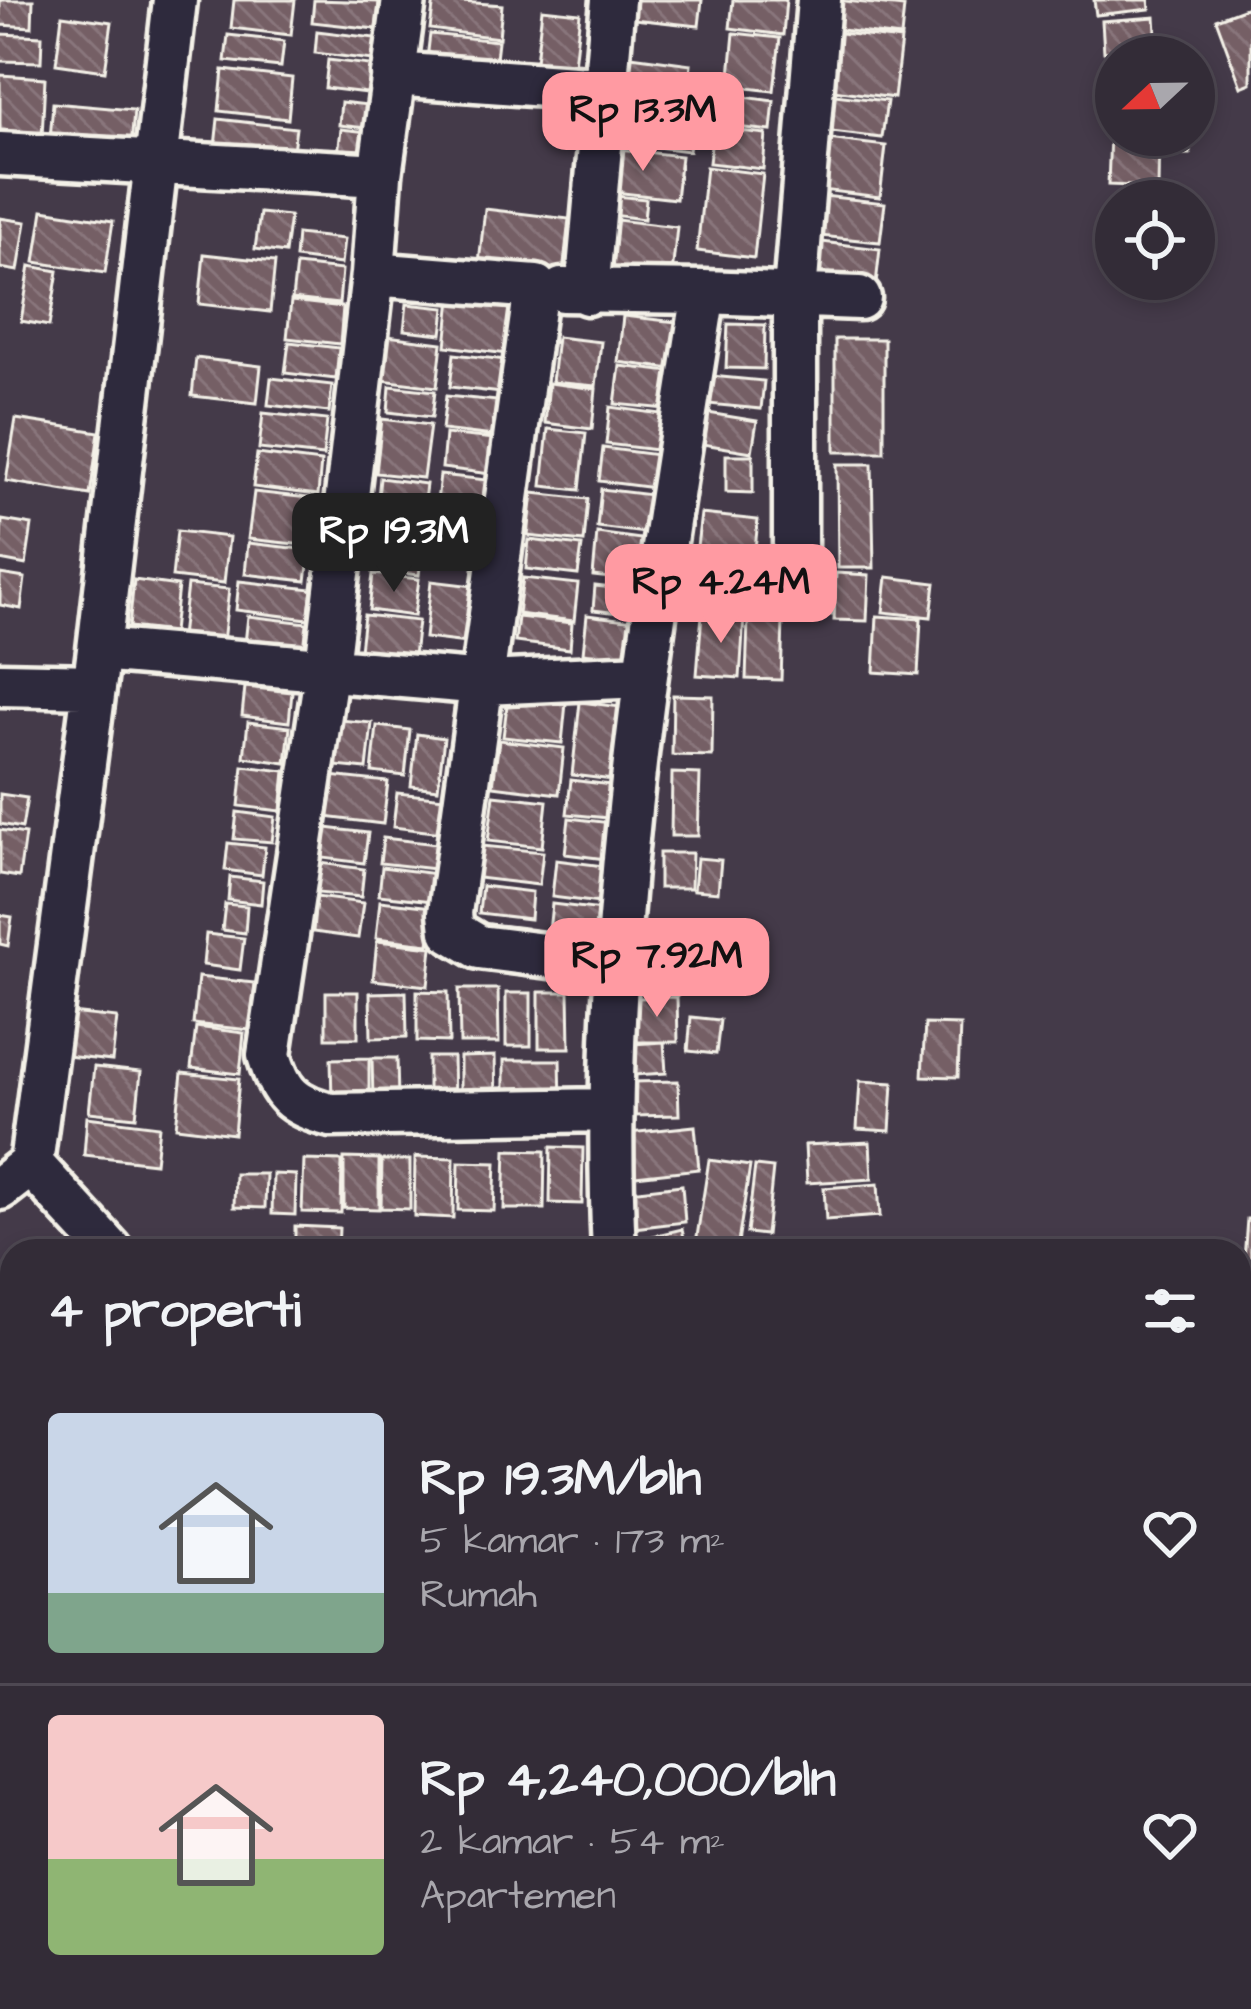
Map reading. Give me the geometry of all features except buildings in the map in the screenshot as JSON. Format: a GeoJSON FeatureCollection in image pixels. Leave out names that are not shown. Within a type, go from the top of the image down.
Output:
{"type":"FeatureCollection","features":[{"type":"Feature","properties":{"kind":"street"},"geometry":{"type":"LineString","coordinates":[[96,1239],[16,1176],[96,668],[175,0]]}},
{"type":"Feature","properties":{"kind":"street"},"geometry":{"type":"LineString","coordinates":[[404,0],[326,667],[269,1055],[278,1086],[291,1101],[331,1115],[607,1110]]}},
{"type":"Feature","properties":{"kind":"street"},"geometry":{"type":"LineString","coordinates":[[587,293],[601,89],[613,0]]}},
{"type":"Feature","properties":{"kind":"street"},"geometry":{"type":"LineString","coordinates":[[795,557],[795,293],[819,0]]}},
{"type":"Feature","properties":{"kind":"street"},"geometry":{"type":"LineString","coordinates":[[393,74],[601,89]]}},
{"type":"Feature","properties":{"kind":"street"},"geometry":{"type":"LineString","coordinates":[[0,154],[380,175]]}},
{"type":"Feature","properties":{"kind":"street"},"geometry":{"type":"LineString","coordinates":[[373,274],[587,293],[795,293],[859,298]]}},
{"type":"Feature","properties":{"kind":"street"},"geometry":{"type":"LineString","coordinates":[[536,287],[450,913],[452,931],[479,947],[615,964]]}},
{"type":"Feature","properties":{"kind":"street"},"geometry":{"type":"LineString","coordinates":[[613,1239],[607,1110],[615,964],[643,676],[704,292]]}},
{"type":"Feature","properties":{"kind":"street"},"geometry":{"type":"LineString","coordinates":[[0,684],[96,668],[326,667],[484,683],[643,676]]}}]}
